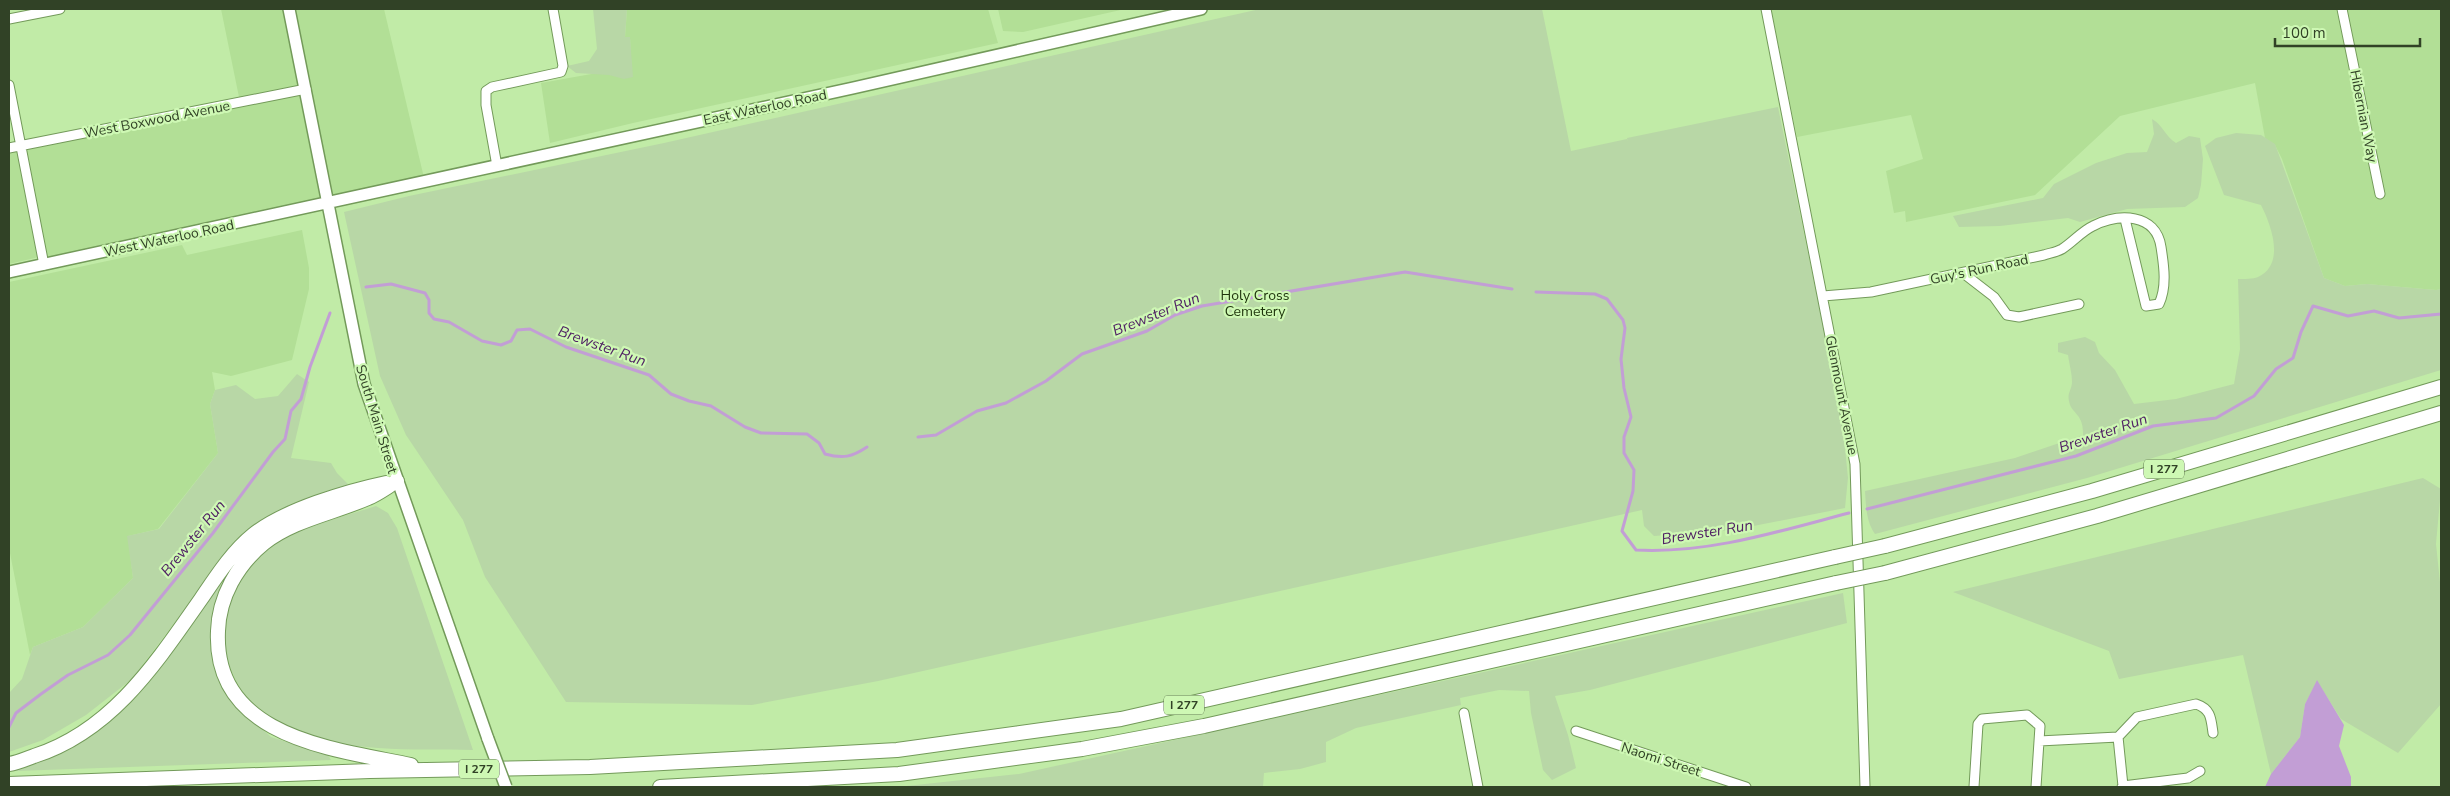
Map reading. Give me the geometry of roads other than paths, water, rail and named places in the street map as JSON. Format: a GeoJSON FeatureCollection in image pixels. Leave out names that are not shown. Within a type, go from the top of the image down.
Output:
{"type":"FeatureCollection","features":[{"type":"Feature","properties":{"kind":"highway","name":"I 277"},"geometry":{"type":"LineString","coordinates":[[9,784],[590,767],[896,750],[1038,732],[1121,719],[1885,546],[2092,491],[2441,387]]}},
{"type":"Feature","properties":{"kind":"highway","name":"I 277"},"geometry":{"type":"LineString","coordinates":[[660,787],[899,774],[1082,749],[1196,728],[1885,573],[2097,516],[2441,413]]}},
{"type":"Feature","properties":{"kind":"highway"},"geometry":{"type":"LineString","coordinates":[[9,764],[62,745],[94,726],[122,703],[167,647],[229,560],[252,535],[288,514],[367,487],[397,481]]}},
{"type":"Feature","properties":{"kind":"highway"},"geometry":{"type":"LineString","coordinates":[[397,481],[369,498],[278,534],[253,553],[241,566],[225,596],[218,625],[218,649],[226,676],[242,703],[262,722],[280,731],[326,747],[437,770]]}},
{"type":"Feature","properties":{"kind":"main road","name":"South Main Street"},"geometry":{"type":"LineString","coordinates":[[289,9],[364,384],[506,787]]}},
{"type":"Feature","properties":{"kind":"main road","name":"East Waterloo Road"},"geometry":{"type":"LineString","coordinates":[[329,204],[1201,9]]}},
{"type":"Feature","properties":{"kind":"main road","name":"West Waterloo Road"},"geometry":{"type":"LineString","coordinates":[[9,272],[329,204]]}},
{"type":"Feature","properties":{"kind":"street"},"geometry":{"type":"LineString","coordinates":[[9,19],[60,9]]}},
{"type":"Feature","properties":{"kind":"street"},"geometry":{"type":"LineString","coordinates":[[498,166],[485,94],[492,87],[561,72],[563,66],[553,9]]}},
{"type":"Feature","properties":{"kind":"street","name":"Glenmount Avenue"},"geometry":{"type":"LineString","coordinates":[[1766,9],[1848,418],[1855,464],[1858,497],[1865,787]]}},
{"type":"Feature","properties":{"kind":"street","name":"Hibernian Way"},"geometry":{"type":"LineString","coordinates":[[2342,9],[2380,194]]}},
{"type":"Feature","properties":{"kind":"street"},"geometry":{"type":"LineString","coordinates":[[9,85],[44,265]]}},
{"type":"Feature","properties":{"kind":"street","name":"West Boxwood Avenue"},"geometry":{"type":"LineString","coordinates":[[9,148],[306,89]]}},
{"type":"Feature","properties":{"kind":"street","name":"Guy's Run Road"},"geometry":{"type":"LineString","coordinates":[[1823,296],[1870,292],[2044,255],[2062,249],[2093,226],[2125,219],[2143,221],[2153,225],[2159,235],[2165,292],[2159,304],[2146,306],[2125,219]]}},
{"type":"Feature","properties":{"kind":"street"},"geometry":{"type":"LineString","coordinates":[[1962,273],[1994,296],[2007,315],[2019,317],[2079,304]]}},
{"type":"Feature","properties":{"kind":"street"},"geometry":{"type":"LineString","coordinates":[[2039,741],[2118,737],[2137,717],[2196,704],[2204,707],[2211,714],[2212,733]]}},
{"type":"Feature","properties":{"kind":"street"},"geometry":{"type":"LineString","coordinates":[[1464,713],[1478,787]]}},
{"type":"Feature","properties":{"kind":"street"},"geometry":{"type":"LineString","coordinates":[[1974,787],[1978,724],[1982,718],[2027,715],[2040,726],[2036,787]]}},
{"type":"Feature","properties":{"kind":"street","name":"Naomi Street"},"geometry":{"type":"LineString","coordinates":[[1576,731],[1746,787]]}},
{"type":"Feature","properties":{"kind":"street"},"geometry":{"type":"LineString","coordinates":[[2118,737],[2122,787],[2177,783],[2200,771]]}},
{"type":"Feature","properties":{"kind":"waterway","name":"Brewster Run"},"geometry":{"type":"LineString","coordinates":[[918,437],[936,435],[977,411],[1006,403],[1046,381],[1082,354],[1147,331],[1175,315],[1202,306],[1405,272],[1512,289]]}},
{"type":"Feature","properties":{"kind":"waterway","name":"Brewster Run"},"geometry":{"type":"LineString","coordinates":[[366,287],[391,284],[425,293],[429,300],[429,313],[434,319],[449,322],[482,341],[501,345],[511,341],[517,330],[530,329],[566,347],[649,375],[671,394],[689,401],[711,406],[745,427],[761,433],[807,434],[819,443],[825,454],[847,456],[867,447]]}},
{"type":"Feature","properties":{"kind":"waterway","name":"Brewster Run"},"geometry":{"type":"LineString","coordinates":[[1536,292],[1595,294],[1607,299],[1623,320],[1625,328],[1621,359],[1624,388],[1631,417],[1624,437],[1624,453],[1634,470],[1633,491],[1622,531],[1636,550],[1663,550],[1717,545],[1770,534],[1849,513]]}},
{"type":"Feature","properties":{"kind":"waterway","name":"Brewster Run"},"geometry":{"type":"LineString","coordinates":[[1867,509],[2076,456],[2153,426],[2216,418],[2254,396],[2276,369],[2293,358],[2301,332],[2313,306],[2348,316],[2374,311],[2399,318],[2441,314]]}},
{"type":"Feature","properties":{"kind":"waterway","name":"Brewster Run"},"geometry":{"type":"LineString","coordinates":[[9,727],[16,713],[68,675],[108,655],[130,635],[213,533],[273,452],[285,439],[291,411],[301,399],[310,367],[330,313]]}},
{"type":"Feature","properties":{"kind":"park label","name":"Holy Cross Cemetery"},"geometry":{"type":"Point","coordinates":[1255,304]}}]}
